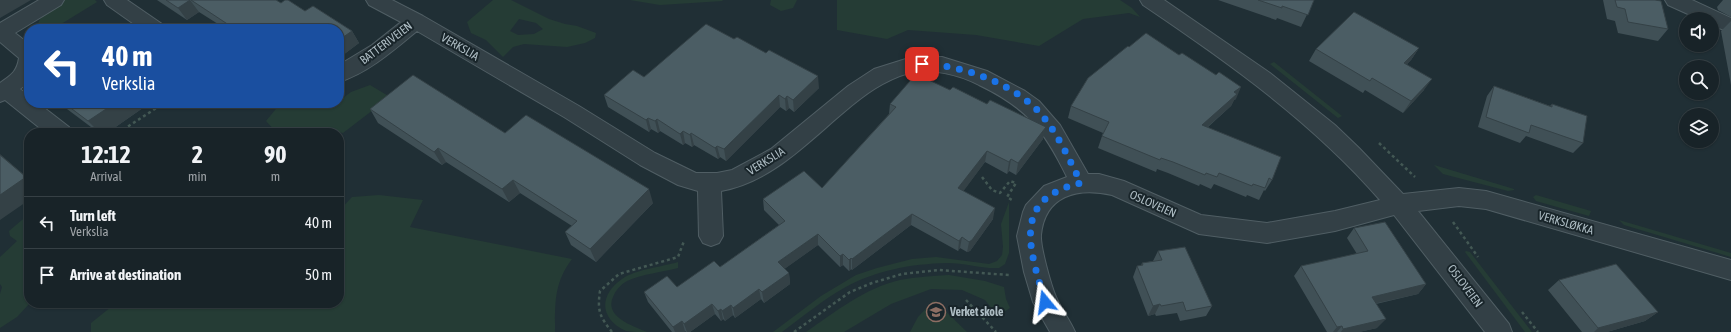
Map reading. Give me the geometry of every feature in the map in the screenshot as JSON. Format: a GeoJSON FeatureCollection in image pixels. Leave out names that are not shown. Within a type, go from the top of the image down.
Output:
{"type":"FeatureCollection","features":[{"type":"Feature","properties":{"kind":"street"},"geometry":{"type":"LineString","coordinates":[[24,52],[0,32],[54,0]]}},
{"type":"Feature","properties":{"kind":"street"},"geometry":{"type":"LineString","coordinates":[[114,0],[148,24]]}},
{"type":"Feature","properties":{"kind":"street","name":"BATTERIVEIEN"},"geometry":{"type":"LineString","coordinates":[[344,71],[365,59],[416,21],[376,0]]}},
{"type":"Feature","properties":{"kind":"street","name":"OSLOVEIEN"},"geometry":{"type":"LineString","coordinates":[[1150,0],[1235,58],[1285,95],[1328,131],[1399,204],[1438,250],[1500,332]]}},
{"type":"Feature","properties":{"kind":"street"},"geometry":{"type":"LineString","coordinates":[[1675,0],[1731,26]]}},
{"type":"Feature","properties":{"kind":"street","name":"VERKSLIA"},"geometry":{"type":"LineString","coordinates":[[416,21],[564,107],[658,165],[696,182],[729,180],[740,177],[763,166],[802,137],[866,82],[884,72],[913,64],[948,66],[972,72],[1003,86],[1022,98],[1044,118],[1055,132],[1068,154],[1081,183]]}},
{"type":"Feature","properties":{"kind":"street"},"geometry":{"type":"LineString","coordinates":[[24,74],[4,92],[24,106]]}},
{"type":"Feature","properties":{"kind":"street"},"geometry":{"type":"LineString","coordinates":[[26,108],[54,128]]}},
{"type":"Feature","properties":{"kind":"street"},"geometry":{"type":"LineString","coordinates":[[709,182],[711,236]]}},
{"type":"Feature","properties":{"kind":"street","name":"OSLOVEIEN"},"geometry":{"type":"LineString","coordinates":[[1061,330],[1045,302],[1036,272],[1029,236],[1034,212],[1052,192],[1066,186],[1081,183],[1100,183],[1116,187],[1199,224],[1267,233],[1335,221],[1399,204]]}},
{"type":"Feature","properties":{"kind":"street","name":"VERKSLØKKA"},"geometry":{"type":"LineString","coordinates":[[1399,204],[1459,197],[1486,200],[1731,270]]}},
{"type":"Feature","properties":{"kind":"path"},"geometry":{"type":"LineString","coordinates":[[126,128],[156,108]]}},
{"type":"Feature","properties":{"kind":"path"},"geometry":{"type":"LineString","coordinates":[[982,177],[992,190],[1000,194],[1010,181],[1016,184],[1007,197]]}},
{"type":"Feature","properties":{"kind":"path"},"geometry":{"type":"LineString","coordinates":[[612,332],[602,319],[598,306],[600,291],[619,274],[678,257],[684,240]]}},
{"type":"Feature","properties":{"kind":"path"},"geometry":{"type":"LineString","coordinates":[[794,332],[850,292],[872,283],[902,274],[939,270],[1005,276],[1036,272]]}},
{"type":"Feature","properties":{"kind":"path"},"geometry":{"type":"LineString","coordinates":[[966,300],[996,332]]}},
{"type":"Feature","properties":{"kind":"green space"},"geometry":{"type":"Polygon","coordinates":[[[65,0],[95,0],[97,2],[61,24],[38,24],[41,17],[65,0]]]}},
{"type":"Feature","properties":{"kind":"green space"},"geometry":{"type":"Polygon","coordinates":[[[493,0],[511,0],[549,19],[577,26],[596,33],[595,38],[585,43],[567,47],[524,44],[513,47],[503,57],[486,40],[471,33],[467,22],[493,0]],[[519,19],[510,31],[518,35],[534,34],[543,29],[536,23],[519,19]]]}},
{"type":"Feature","properties":{"kind":"green space"},"geometry":{"type":"Polygon","coordinates":[[[630,0],[722,0],[723,1],[660,5],[630,0]]]}},
{"type":"Feature","properties":{"kind":"green space"},"geometry":{"type":"Polygon","coordinates":[[[771,0],[797,0],[793,8],[781,11],[770,5],[771,0]]]}},
{"type":"Feature","properties":{"kind":"green space"},"geometry":{"type":"Polygon","coordinates":[[[837,0],[1120,0],[1132,8],[1140,17],[1129,13],[1083,19],[1039,46],[976,35],[908,30],[887,39],[837,30],[837,0]]]}},
{"type":"Feature","properties":{"kind":"green space"},"geometry":{"type":"Polygon","coordinates":[[[1274,62],[1342,116],[1338,118],[1270,64],[1274,62]]]}},
{"type":"Feature","properties":{"kind":"green space"},"geometry":{"type":"Polygon","coordinates":[[[370,85],[390,97],[344,132],[344,128],[272,128],[266,121],[277,108],[344,108],[344,97],[351,92],[370,85]]]}},
{"type":"Feature","properties":{"kind":"green space"},"geometry":{"type":"Polygon","coordinates":[[[1434,165],[1514,190],[1508,191],[1443,174],[1434,165]]]}},
{"type":"Feature","properties":{"kind":"green space"},"geometry":{"type":"Polygon","coordinates":[[[379,195],[423,200],[410,227],[572,259],[562,276],[559,285],[555,312],[555,332],[91,332],[91,323],[110,308],[344,308],[344,206],[352,197],[379,195]]]}},
{"type":"Feature","properties":{"kind":"green space"},"geometry":{"type":"Polygon","coordinates":[[[1536,195],[1591,211],[1589,216],[1536,201],[1533,197],[1536,195]]]}},
{"type":"Feature","properties":{"kind":"green space"},"geometry":{"type":"Polygon","coordinates":[[[1009,202],[1009,253],[1005,264],[999,268],[986,268],[947,263],[920,265],[881,272],[836,292],[782,332],[773,332],[821,296],[856,275],[877,268],[912,259],[936,257],[989,264],[997,261],[1002,255],[1003,247],[1001,224],[1009,202]]]}},
{"type":"Feature","properties":{"kind":"green space"},"geometry":{"type":"Polygon","coordinates":[[[24,218],[24,308],[25,308],[17,317],[0,328],[0,294],[2,287],[0,284],[0,257],[17,241],[10,236],[9,231],[24,218]]]}},
{"type":"Feature","properties":{"kind":"green space"},"geometry":{"type":"Polygon","coordinates":[[[1619,220],[1731,253],[1731,257],[1624,225],[1619,220]]]}},
{"type":"Feature","properties":{"kind":"green space"},"geometry":{"type":"Polygon","coordinates":[[[1465,252],[1470,252],[1532,332],[1525,332],[1465,252]]]}},
{"type":"Feature","properties":{"kind":"green space"},"geometry":{"type":"Polygon","coordinates":[[[678,262],[678,268],[627,281],[615,292],[611,304],[616,315],[628,324],[647,332],[626,331],[617,326],[611,320],[605,306],[609,292],[614,285],[634,273],[678,262]]]}},
{"type":"Feature","properties":{"kind":"green space"},"geometry":{"type":"Polygon","coordinates":[[[949,275],[985,281],[1004,287],[1006,299],[1010,308],[998,316],[985,300],[962,290],[931,289],[891,304],[844,332],[806,332],[839,309],[863,295],[887,284],[912,278],[949,275]]]}},
{"type":"Feature","properties":{"kind":"green space"},"geometry":{"type":"Polygon","coordinates":[[[934,300],[967,332],[910,332],[918,317],[934,300]]]}},
{"type":"Feature","properties":{"kind":"building"},"geometry":{"type":"Polygon","coordinates":[[[166,0],[190,0],[178,8],[166,0]]]}},
{"type":"Feature","properties":{"kind":"building"},"geometry":{"type":"Polygon","coordinates":[[[191,0],[276,0],[281,3],[288,0],[305,11],[313,6],[341,24],[227,24],[191,0]]]}},
{"type":"Feature","properties":{"kind":"building"},"geometry":{"type":"Polygon","coordinates":[[[1258,0],[1314,0],[1308,15],[1258,0]]]}},
{"type":"Feature","properties":{"kind":"building"},"geometry":{"type":"Polygon","coordinates":[[[1615,0],[1661,1],[1668,29],[1628,22],[1625,9],[1617,7],[1615,0]]]}},
{"type":"Feature","properties":{"kind":"building"},"geometry":{"type":"Polygon","coordinates":[[[1354,12],[1419,48],[1404,63],[1432,79],[1411,101],[1372,78],[1370,81],[1316,49],[1354,12]]]}},
{"type":"Feature","properties":{"kind":"building"},"geometry":{"type":"Polygon","coordinates":[[[706,24],[734,39],[737,37],[766,53],[769,50],[818,76],[793,100],[787,96],[785,99],[779,95],[724,149],[717,146],[715,148],[691,133],[690,135],[683,131],[680,134],[657,119],[655,121],[648,118],[646,120],[604,95],[633,70],[644,77],[706,24]]]}},
{"type":"Feature","properties":{"kind":"building"},"geometry":{"type":"Polygon","coordinates":[[[344,26],[352,31],[344,37],[344,26]]]}},
{"type":"Feature","properties":{"kind":"building"},"geometry":{"type":"Polygon","coordinates":[[[1146,33],[1179,55],[1182,53],[1216,75],[1219,72],[1241,87],[1234,92],[1237,94],[1202,125],[1281,157],[1272,180],[1269,178],[1265,188],[1253,184],[1252,186],[1219,173],[1217,177],[1206,173],[1205,175],[1161,158],[1160,160],[1102,136],[1109,122],[1071,106],[1088,78],[1146,33]]]}},
{"type":"Feature","properties":{"kind":"building"},"geometry":{"type":"Polygon","coordinates":[[[916,74],[950,90],[953,87],[987,104],[990,100],[1046,127],[1018,163],[1011,159],[1009,162],[987,151],[958,188],[995,208],[972,240],[969,242],[962,237],[959,241],[912,214],[849,260],[843,254],[840,256],[818,234],[778,262],[789,273],[762,292],[759,289],[733,308],[731,305],[722,311],[721,309],[718,311],[712,304],[684,324],[682,321],[673,327],[644,292],[667,276],[677,287],[714,261],[720,267],[785,221],[763,199],[804,171],[822,188],[896,107],[890,104],[916,74]]]}},
{"type":"Feature","properties":{"kind":"building"},"geometry":{"type":"Polygon","coordinates":[[[413,75],[505,133],[526,115],[649,189],[590,249],[565,232],[577,221],[513,180],[502,189],[438,148],[434,152],[370,109],[413,75]]]}},
{"type":"Feature","properties":{"kind":"building"},"geometry":{"type":"Polygon","coordinates":[[[1494,86],[1552,107],[1552,104],[1587,116],[1583,143],[1531,125],[1529,133],[1486,117],[1494,86]]]}},
{"type":"Feature","properties":{"kind":"building"},"geometry":{"type":"Polygon","coordinates":[[[71,108],[108,108],[88,121],[71,108]]]}},
{"type":"Feature","properties":{"kind":"building"},"geometry":{"type":"Polygon","coordinates":[[[0,155],[24,175],[24,178],[0,195],[0,155]]]}},
{"type":"Feature","properties":{"kind":"building"},"geometry":{"type":"Polygon","coordinates":[[[1385,222],[1426,284],[1372,297],[1386,319],[1343,329],[1342,326],[1337,327],[1301,266],[1368,251],[1354,228],[1385,222]]]}},
{"type":"Feature","properties":{"kind":"building"},"geometry":{"type":"Polygon","coordinates":[[[1185,247],[1212,306],[1186,311],[1183,302],[1153,306],[1137,266],[1143,265],[1142,263],[1162,260],[1158,251],[1185,247]]]}},
{"type":"Feature","properties":{"kind":"building"},"geometry":{"type":"Polygon","coordinates":[[[1616,264],[1658,312],[1598,328],[1559,280],[1616,264]]]}},
{"type":"Feature","properties":{"kind":"place","name":"Verket skole"},"geometry":{"type":"Point","coordinates":[936,312]}},
{"type":"Feature","properties":{"kind":"route"},"geometry":{"type":"LineString","coordinates":[[922,64],[948,66],[972,72],[1003,86],[1034,107],[1055,132],[1068,154],[1081,183],[1066,186],[1052,192],[1034,212],[1029,236],[1036,272],[1045,302]]}}]}
